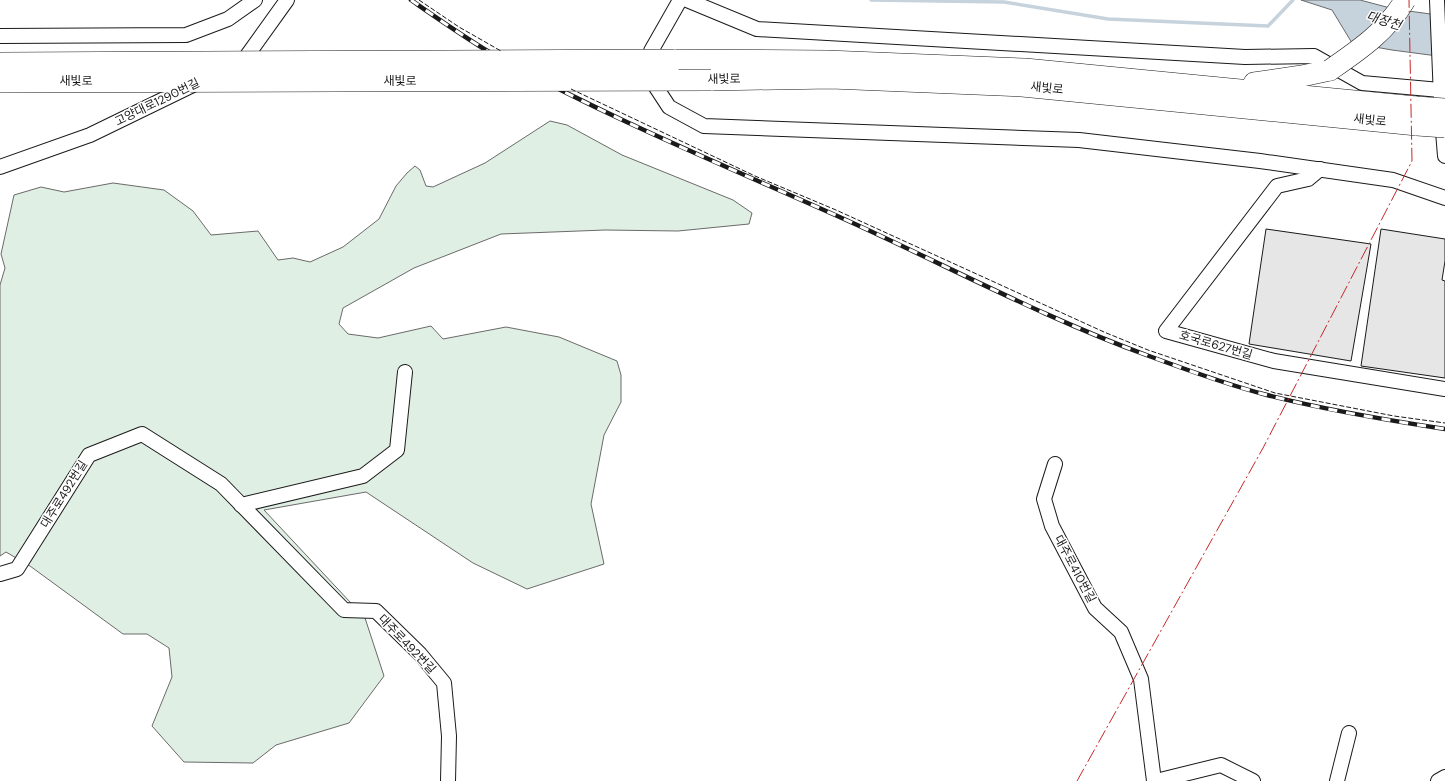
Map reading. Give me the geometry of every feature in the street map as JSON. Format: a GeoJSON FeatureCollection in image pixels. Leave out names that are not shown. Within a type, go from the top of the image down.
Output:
{"type":"FeatureCollection","features":[{"type":"Feature","properties":{"kind":"highway"},"geometry":{"type":"LineString","coordinates":[[1222,88],[1302,76],[1330,70],[1366,45],[1388,25],[1405,0]]}},
{"type":"Feature","properties":{"kind":"highway","name":"새빛로"},"geometry":{"type":"LineString","coordinates":[[0,63],[674,60],[827,61],[1025,68],[1222,88],[1416,116],[1445,127]]}},
{"type":"Feature","properties":{"kind":"highway","name":"새빛로"},"geometry":{"type":"LineString","coordinates":[[0,82],[711,80],[831,78],[1022,86],[1416,116],[1442,99]]}},
{"type":"Feature","properties":{"kind":"street"},"geometry":{"type":"LineString","coordinates":[[0,36],[186,35],[228,19],[255,0]]}},
{"type":"Feature","properties":{"kind":"street","name":"고양대로1290번길"},"geometry":{"type":"LineString","coordinates":[[0,167],[90,135],[244,60],[287,0]]}},
{"type":"Feature","properties":{"kind":"street"},"geometry":{"type":"LineString","coordinates":[[680,0],[651,51],[652,81],[669,107],[704,126],[1079,140],[1260,160],[1393,180],[1445,198]]}},
{"type":"Feature","properties":{"kind":"street"},"geometry":{"type":"LineString","coordinates":[[687,0],[758,29],[1245,57],[1314,56],[1362,83],[1442,99]]}},
{"type":"Feature","properties":{"kind":"street"},"geometry":{"type":"LineString","coordinates":[[1436,4],[1438,71],[1442,99],[1445,156]]}},
{"type":"Feature","properties":{"kind":"street","name":"호국로627번길"},"geometry":{"type":"LineString","coordinates":[[1320,169],[1308,179],[1277,186],[1166,331],[1274,362],[1445,389]]}},
{"type":"Feature","properties":{"kind":"street"},"geometry":{"type":"LineString","coordinates":[[241,504],[363,476],[397,450],[405,372]]}},
{"type":"Feature","properties":{"kind":"street","name":"대주로492번길"},"geometry":{"type":"LineString","coordinates":[[0,574],[16,569],[89,455],[142,434],[221,484],[344,610],[376,612],[420,654],[444,683],[449,736],[448,781]]}},
{"type":"Feature","properties":{"kind":"street","name":"대주로410번길"},"geometry":{"type":"LineString","coordinates":[[1055,464],[1044,499],[1052,526],[1096,608],[1121,632],[1141,680],[1155,781],[1220,765],[1253,781]]}},
{"type":"Feature","properties":{"kind":"street"},"geometry":{"type":"LineString","coordinates":[[1337,781],[1350,734]]}},
{"type":"Feature","properties":{"kind":"street"},"geometry":{"type":"LineString","coordinates":[[1438,781],[1445,777]]}},
{"type":"Feature","properties":{"kind":"green space"},"geometry":{"type":"Polygon","coordinates":[[[550,121],[567,125],[622,155],[733,200],[752,213],[749,224],[678,231],[605,230],[501,234],[414,268],[343,308],[339,324],[348,334],[378,338],[431,326],[443,339],[506,327],[559,337],[617,361],[621,375],[621,402],[604,435],[591,504],[604,564],[527,589],[473,563],[366,492],[264,510],[365,618],[384,676],[349,723],[276,745],[253,763],[184,762],[152,726],[172,677],[169,648],[147,634],[123,634],[30,566],[6,552],[0,556],[0,285],[5,268],[1,254],[14,195],[41,187],[64,192],[113,183],[164,190],[193,211],[211,235],[258,231],[278,260],[293,258],[310,262],[343,247],[379,219],[396,186],[415,166],[420,170],[426,186],[433,187],[485,163],[550,121]]]}},
{"type":"Feature","properties":{"kind":"water","name":"대장천"},"geometry":{"type":"Polygon","coordinates":[[[1301,0],[1360,0],[1394,9],[1445,16],[1445,57],[1352,43],[1332,10],[1301,0]]]}},
{"type":"Feature","properties":{"kind":"building"},"geometry":{"type":"Polygon","coordinates":[[[1266,229],[1371,244],[1351,361],[1249,344],[1266,229]]]}},
{"type":"Feature","properties":{"kind":"building"},"geometry":{"type":"Polygon","coordinates":[[[1381,229],[1445,239],[1445,261],[1442,280],[1445,281],[1445,378],[1361,366],[1381,229]]]}},
{"type":"Feature","properties":{"kind":"waterway"},"geometry":{"type":"LineString","coordinates":[[871,0],[1004,2],[1108,19],[1268,26],[1293,0]]}},
{"type":"Feature","properties":{"kind":"railway"},"geometry":{"type":"LineString","coordinates":[[411,0],[491,53],[622,120],[844,219],[1071,325],[1149,356],[1237,387],[1333,410],[1445,429]]}},
{"type":"Feature","properties":{"kind":"fence"},"geometry":{"type":"LineString","coordinates":[[419,0],[459,27],[501,51]]}},
{"type":"Feature","properties":{"kind":"fence"},"geometry":{"type":"LineString","coordinates":[[571,89],[755,176],[836,210],[1104,332],[1148,350],[1275,393],[1394,416],[1445,423]]}},
{"type":"Feature","properties":{"kind":"power"},"geometry":{"type":"LineString","coordinates":[[1077,781],[1263,448],[1412,161],[1409,0]]}}]}
